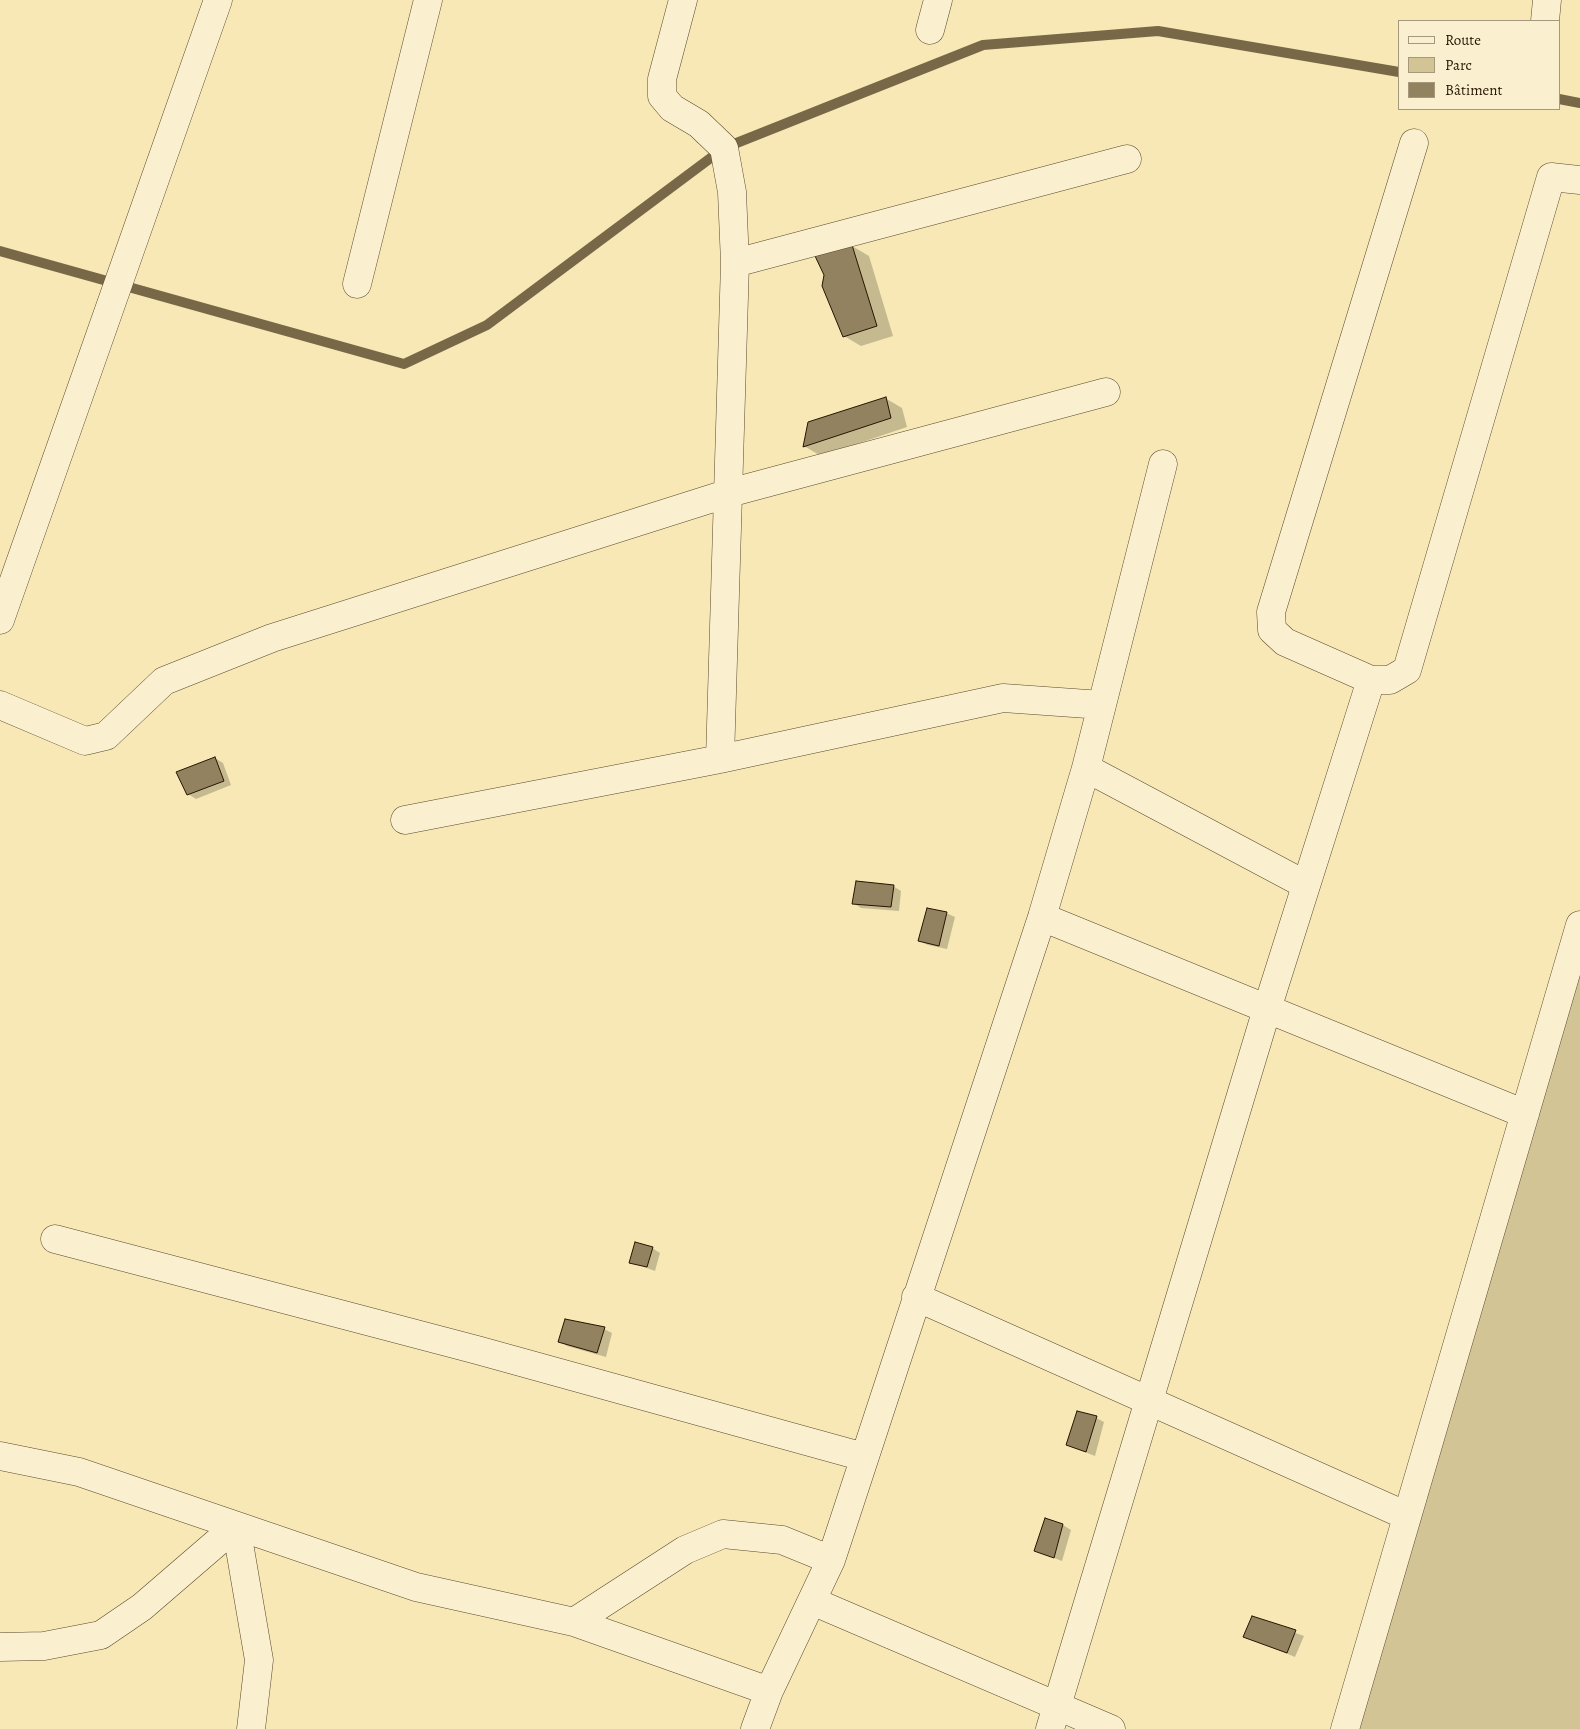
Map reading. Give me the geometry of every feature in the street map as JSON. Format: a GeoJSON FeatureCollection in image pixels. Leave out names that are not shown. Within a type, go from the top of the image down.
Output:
{"type":"FeatureCollection","features":[{"type":"Feature","properties":{"kind":"street"},"geometry":{"type":"LineString","coordinates":[[0,620],[218,0]]}},
{"type":"Feature","properties":{"kind":"street"},"geometry":{"type":"LineString","coordinates":[[356,284],[428,0]]}},
{"type":"Feature","properties":{"kind":"street"},"geometry":{"type":"LineString","coordinates":[[683,0],[662,79],[662,96],[672,108],[699,124],[724,148],[732,192],[735,263],[720,758]]}},
{"type":"Feature","properties":{"kind":"street"},"geometry":{"type":"LineString","coordinates":[[930,30],[938,0]]}},
{"type":"Feature","properties":{"kind":"street"},"geometry":{"type":"LineString","coordinates":[[1545,20],[1548,0]]}},
{"type":"Feature","properties":{"kind":"street"},"geometry":{"type":"LineString","coordinates":[[1414,144],[1271,612],[1272,630],[1285,642],[1371,680],[1390,680],[1407,670],[1551,177],[1580,180]]}},
{"type":"Feature","properties":{"kind":"street"},"geometry":{"type":"LineString","coordinates":[[735,263],[1127,159]]}},
{"type":"Feature","properties":{"kind":"street"},"geometry":{"type":"LineString","coordinates":[[0,705],[85,742],[106,736],[164,681],[272,638],[729,493],[1106,392]]}},
{"type":"Feature","properties":{"kind":"street"},"geometry":{"type":"LineString","coordinates":[[755,1729],[769,1691],[831,1560],[1042,918],[1086,768],[1163,464]]}},
{"type":"Feature","properties":{"kind":"street"},"geometry":{"type":"LineString","coordinates":[[1054,1717],[1267,1009],[1371,680]]}},
{"type":"Feature","properties":{"kind":"street"},"geometry":{"type":"LineString","coordinates":[[405,820],[720,758],[1002,698],[1102,705]]}},
{"type":"Feature","properties":{"kind":"street"},"geometry":{"type":"LineString","coordinates":[[1086,768],[1306,886]]}},
{"type":"Feature","properties":{"kind":"street"},"geometry":{"type":"LineString","coordinates":[[1042,918],[1525,1114]]}},
{"type":"Feature","properties":{"kind":"street"},"geometry":{"type":"LineString","coordinates":[[1345,1729],[1580,924]]}},
{"type":"Feature","properties":{"kind":"street"},"geometry":{"type":"LineString","coordinates":[[54,1239],[476,1350],[864,1457]]}},
{"type":"Feature","properties":{"kind":"street"},"geometry":{"type":"LineString","coordinates":[[916,1298],[1407,1516]]}},
{"type":"Feature","properties":{"kind":"street"},"geometry":{"type":"LineString","coordinates":[[0,1456],[79,1472],[416,1588],[574,1622],[769,1691]]}},
{"type":"Feature","properties":{"kind":"street"},"geometry":{"type":"LineString","coordinates":[[0,1647],[44,1646],[101,1635],[142,1607],[236,1526]]}},
{"type":"Feature","properties":{"kind":"street"},"geometry":{"type":"LineString","coordinates":[[236,1526],[259,1660],[251,1729]]}},
{"type":"Feature","properties":{"kind":"street"},"geometry":{"type":"LineString","coordinates":[[574,1622],[685,1550],[723,1534],[782,1540],[831,1560]]}},
{"type":"Feature","properties":{"kind":"street"},"geometry":{"type":"LineString","coordinates":[[812,1601],[1054,1717],[1110,1729]]}},
{"type":"Feature","properties":{"kind":"green space"},"geometry":{"type":"Polygon","coordinates":[[[1580,974],[1580,1729],[1356,1729],[1580,974]]]}},
{"type":"Feature","properties":{"kind":"building"},"geometry":{"type":"Polygon","coordinates":[[[852,245],[877,326],[843,337],[822,286],[824,275],[815,256],[852,245]]]}},
{"type":"Feature","properties":{"kind":"building"},"geometry":{"type":"Polygon","coordinates":[[[886,397],[891,418],[803,447],[808,422],[886,397]]]}},
{"type":"Feature","properties":{"kind":"building"},"geometry":{"type":"Polygon","coordinates":[[[215,757],[224,781],[187,795],[176,772],[215,757]]]}},
{"type":"Feature","properties":{"kind":"building"},"geometry":{"type":"Polygon","coordinates":[[[856,881],[894,885],[891,907],[852,904],[856,881]]]}},
{"type":"Feature","properties":{"kind":"building"},"geometry":{"type":"Polygon","coordinates":[[[927,908],[947,912],[939,946],[918,941],[927,908]]]}},
{"type":"Feature","properties":{"kind":"building"},"geometry":{"type":"Polygon","coordinates":[[[635,1242],[653,1247],[647,1267],[629,1263],[635,1242]]]}},
{"type":"Feature","properties":{"kind":"building"},"geometry":{"type":"Polygon","coordinates":[[[565,1319],[605,1327],[597,1353],[558,1342],[565,1319]]]}},
{"type":"Feature","properties":{"kind":"building"},"geometry":{"type":"Polygon","coordinates":[[[1077,1411],[1097,1416],[1086,1452],[1066,1445],[1077,1411]]]}},
{"type":"Feature","properties":{"kind":"building"},"geometry":{"type":"Polygon","coordinates":[[[1045,1518],[1063,1524],[1054,1558],[1034,1551],[1045,1518]]]}},
{"type":"Feature","properties":{"kind":"building"},"geometry":{"type":"Polygon","coordinates":[[[1252,1616],[1296,1630],[1287,1653],[1243,1637],[1252,1616]]]}},
{"type":"Feature","properties":{"kind":"waterway"},"geometry":{"type":"LineString","coordinates":[[0,251],[404,364],[487,325],[724,148],[983,45],[1158,31],[1398,72]]}},
{"type":"Feature","properties":{"kind":"waterway"},"geometry":{"type":"LineString","coordinates":[[1560,99],[1580,103]]}}]}
